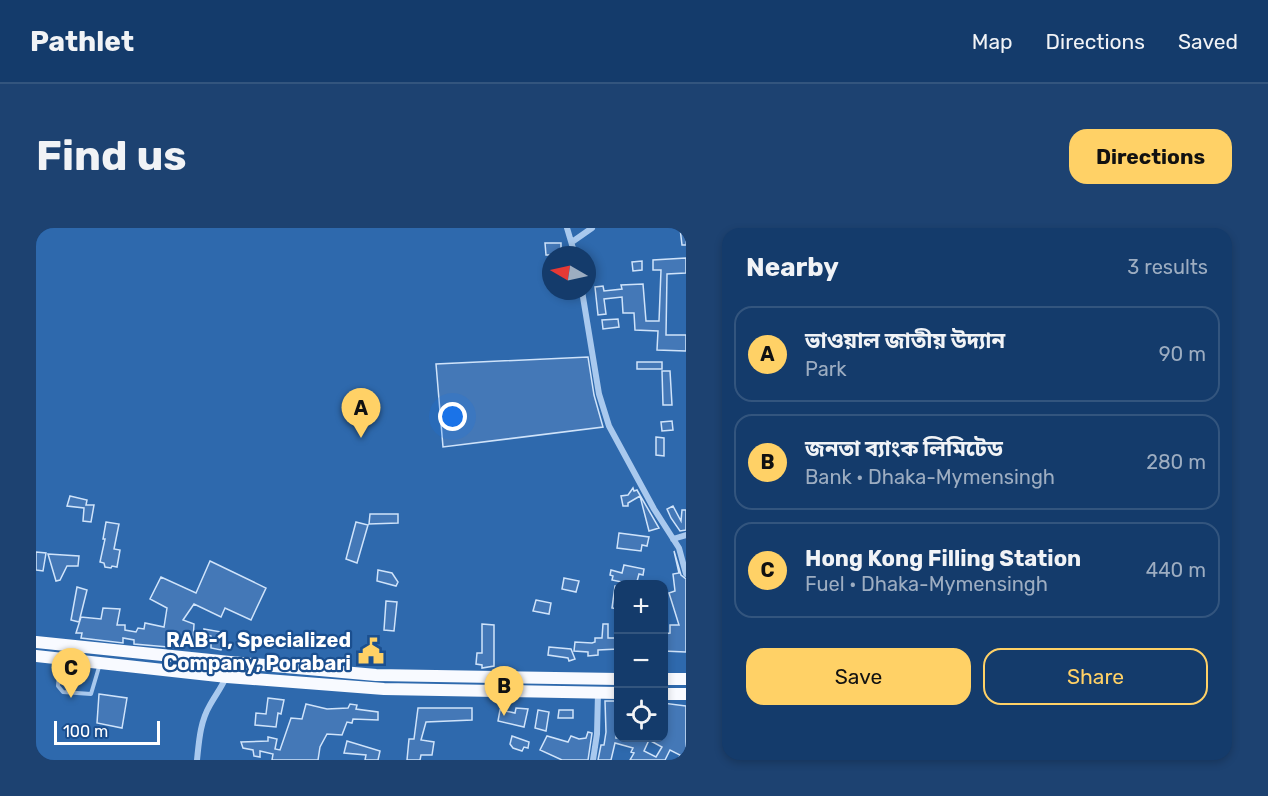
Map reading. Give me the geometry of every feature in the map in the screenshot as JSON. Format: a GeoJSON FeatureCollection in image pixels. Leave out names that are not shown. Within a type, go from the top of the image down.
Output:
{"type":"FeatureCollection","features":[{"type":"Feature","properties":{"kind":"highway"},"geometry":{"type":"LineString","coordinates":[[36,642],[376,675],[614,679]]}},
{"type":"Feature","properties":{"kind":"highway"},"geometry":{"type":"LineString","coordinates":[[36,656],[227,677],[384,689],[614,693]]}},
{"type":"Feature","properties":{"kind":"highway"},"geometry":{"type":"LineString","coordinates":[[668,679],[686,679]]}},
{"type":"Feature","properties":{"kind":"highway"},"geometry":{"type":"LineString","coordinates":[[668,694],[686,694]]}},
{"type":"Feature","properties":{"kind":"street"},"geometry":{"type":"LineString","coordinates":[[567,228],[573,246]]}},
{"type":"Feature","properties":{"kind":"street"},"geometry":{"type":"LineString","coordinates":[[572,242],[592,228]]}},
{"type":"Feature","properties":{"kind":"street"},"geometry":{"type":"LineString","coordinates":[[583,300],[599,394],[609,426],[682,556],[686,574]]}},
{"type":"Feature","properties":{"kind":"street"},"geometry":{"type":"LineString","coordinates":[[673,539],[686,535]]}},
{"type":"Feature","properties":{"kind":"street"},"geometry":{"type":"LineString","coordinates":[[197,760],[199,734],[209,706],[227,677],[230,662]]}},
{"type":"Feature","properties":{"kind":"street"},"geometry":{"type":"LineString","coordinates":[[593,760],[597,734],[598,693]]}},
{"type":"Feature","properties":{"kind":"lane"},"geometry":{"type":"LineString","coordinates":[[60,658],[58,686],[63,692],[78,694],[91,694],[99,663]]}},
{"type":"Feature","properties":{"kind":"shaded area"},"geometry":{"type":"Polygon","coordinates":[[[36,228],[686,228],[686,760],[36,760],[36,228]]]}},
{"type":"Feature","properties":{"kind":"building"},"geometry":{"type":"Polygon","coordinates":[[[680,228],[686,228],[686,245],[682,245],[680,228]]]}},
{"type":"Feature","properties":{"kind":"building"},"geometry":{"type":"Polygon","coordinates":[[[545,243],[561,243],[561,246],[545,246],[545,243]]]}},
{"type":"Feature","properties":{"kind":"building"},"geometry":{"type":"Polygon","coordinates":[[[686,258],[686,273],[667,274],[666,335],[686,335],[686,351],[657,350],[658,331],[635,330],[634,313],[623,313],[622,297],[604,299],[606,314],[598,315],[596,287],[603,286],[604,291],[622,289],[621,285],[643,284],[646,321],[659,321],[661,270],[653,270],[653,260],[686,258]]]}},
{"type":"Feature","properties":{"kind":"building"},"geometry":{"type":"Polygon","coordinates":[[[642,261],[642,270],[633,271],[632,262],[642,261]]]}},
{"type":"Feature","properties":{"kind":"building"},"geometry":{"type":"Polygon","coordinates":[[[618,319],[619,327],[603,329],[602,320],[618,319]]]}},
{"type":"Feature","properties":{"kind":"building"},"geometry":{"type":"Polygon","coordinates":[[[588,357],[594,395],[603,427],[443,447],[436,364],[588,357]]]}},
{"type":"Feature","properties":{"kind":"building"},"geometry":{"type":"Polygon","coordinates":[[[637,362],[662,362],[662,369],[637,369],[637,362]]]}},
{"type":"Feature","properties":{"kind":"building"},"geometry":{"type":"Polygon","coordinates":[[[662,371],[670,371],[672,405],[663,405],[662,371]]]}},
{"type":"Feature","properties":{"kind":"building"},"geometry":{"type":"Polygon","coordinates":[[[672,421],[673,430],[662,431],[661,422],[672,421]]]}},
{"type":"Feature","properties":{"kind":"building"},"geometry":{"type":"Polygon","coordinates":[[[656,437],[664,438],[664,456],[656,455],[656,437]]]}},
{"type":"Feature","properties":{"kind":"building"},"geometry":{"type":"Polygon","coordinates":[[[633,488],[634,491],[637,490],[659,528],[649,531],[640,496],[628,503],[628,506],[623,506],[621,496],[628,495],[633,488]]]}},
{"type":"Feature","properties":{"kind":"building"},"geometry":{"type":"Polygon","coordinates":[[[70,496],[87,500],[86,505],[94,505],[91,522],[83,521],[84,508],[67,506],[70,496]]]}},
{"type":"Feature","properties":{"kind":"building"},"geometry":{"type":"Polygon","coordinates":[[[673,506],[681,521],[682,510],[686,510],[686,530],[680,531],[671,518],[667,509],[673,506]]]}},
{"type":"Feature","properties":{"kind":"building"},"geometry":{"type":"Polygon","coordinates":[[[370,514],[398,514],[398,523],[369,524],[370,514]]]}},
{"type":"Feature","properties":{"kind":"building"},"geometry":{"type":"Polygon","coordinates":[[[106,522],[119,524],[114,549],[120,550],[117,567],[105,567],[104,563],[100,562],[106,522]]]}},
{"type":"Feature","properties":{"kind":"building"},"geometry":{"type":"Polygon","coordinates":[[[356,522],[368,525],[357,563],[346,559],[356,522]]]}},
{"type":"Feature","properties":{"kind":"building"},"geometry":{"type":"Polygon","coordinates":[[[619,533],[649,537],[647,546],[642,545],[641,551],[617,548],[619,533]]]}},
{"type":"Feature","properties":{"kind":"building"},"geometry":{"type":"Polygon","coordinates":[[[674,551],[681,575],[686,579],[686,652],[668,651],[670,625],[679,625],[669,593],[675,591],[673,574],[679,573],[674,551]]]}},
{"type":"Feature","properties":{"kind":"building"},"geometry":{"type":"Polygon","coordinates":[[[36,552],[46,553],[43,571],[36,570],[36,552]]]}},
{"type":"Feature","properties":{"kind":"building"},"geometry":{"type":"Polygon","coordinates":[[[48,554],[79,556],[78,566],[67,566],[60,580],[56,581],[48,554]]]}},
{"type":"Feature","properties":{"kind":"building"},"geometry":{"type":"Polygon","coordinates":[[[210,561],[266,588],[251,620],[225,608],[221,617],[194,604],[183,620],[194,624],[193,640],[170,638],[168,647],[134,644],[134,640],[123,638],[123,643],[81,638],[82,633],[76,633],[81,617],[101,619],[103,608],[120,609],[117,625],[125,625],[125,630],[136,632],[138,628],[144,629],[145,623],[164,627],[167,608],[150,599],[161,577],[196,593],[210,561]]]}},
{"type":"Feature","properties":{"kind":"building"},"geometry":{"type":"Polygon","coordinates":[[[624,565],[644,569],[643,575],[639,574],[637,580],[612,580],[611,570],[622,573],[624,565]]]}},
{"type":"Feature","properties":{"kind":"building"},"geometry":{"type":"Polygon","coordinates":[[[378,570],[392,573],[398,582],[396,586],[377,581],[378,570]]]}},
{"type":"Feature","properties":{"kind":"building"},"geometry":{"type":"Polygon","coordinates":[[[564,578],[579,581],[576,592],[562,589],[564,578]]]}},
{"type":"Feature","properties":{"kind":"building"},"geometry":{"type":"Polygon","coordinates":[[[77,587],[87,590],[79,622],[71,620],[77,587]]]}},
{"type":"Feature","properties":{"kind":"building"},"geometry":{"type":"Polygon","coordinates":[[[536,600],[551,603],[549,614],[533,611],[536,600]]]}},
{"type":"Feature","properties":{"kind":"building"},"geometry":{"type":"Polygon","coordinates":[[[386,601],[397,602],[394,631],[384,630],[386,601]]]}},
{"type":"Feature","properties":{"kind":"building"},"geometry":{"type":"Polygon","coordinates":[[[482,624],[494,625],[494,666],[482,668],[482,665],[476,664],[477,653],[482,653],[482,624]]]}},
{"type":"Feature","properties":{"kind":"building"},"geometry":{"type":"Polygon","coordinates":[[[603,624],[608,624],[608,638],[614,638],[614,649],[598,650],[598,655],[588,656],[588,652],[574,651],[575,642],[592,643],[595,642],[595,638],[602,638],[603,624]]]}},
{"type":"Feature","properties":{"kind":"building"},"geometry":{"type":"Polygon","coordinates":[[[204,629],[227,633],[225,648],[222,647],[221,650],[211,648],[211,636],[204,634],[204,629]]]}},
{"type":"Feature","properties":{"kind":"building"},"geometry":{"type":"Polygon","coordinates":[[[549,647],[571,649],[575,659],[569,661],[568,658],[548,655],[549,647]]]}},
{"type":"Feature","properties":{"kind":"building"},"geometry":{"type":"Polygon","coordinates":[[[99,694],[127,698],[122,728],[97,723],[99,694]]]}},
{"type":"Feature","properties":{"kind":"building"},"geometry":{"type":"Polygon","coordinates":[[[268,698],[284,700],[281,714],[278,713],[276,727],[255,725],[256,713],[266,714],[268,698]]]}},
{"type":"Feature","properties":{"kind":"building"},"geometry":{"type":"Polygon","coordinates":[[[605,701],[614,701],[614,742],[648,742],[644,751],[656,757],[662,747],[653,742],[668,742],[668,704],[686,706],[686,760],[678,760],[680,755],[670,750],[665,760],[630,760],[634,753],[631,752],[633,748],[615,743],[611,760],[598,760],[601,745],[604,745],[605,701]]]}},
{"type":"Feature","properties":{"kind":"building"},"geometry":{"type":"Polygon","coordinates":[[[306,704],[327,709],[348,708],[350,704],[357,705],[356,709],[378,712],[378,720],[353,719],[352,723],[347,722],[342,735],[327,734],[320,747],[318,760],[272,760],[273,754],[260,751],[260,757],[254,756],[253,750],[243,748],[241,742],[268,741],[268,737],[277,739],[275,749],[280,750],[291,718],[302,719],[306,704]]]}},
{"type":"Feature","properties":{"kind":"building"},"geometry":{"type":"Polygon","coordinates":[[[418,708],[472,708],[472,720],[426,722],[421,740],[434,742],[432,755],[421,755],[420,760],[407,760],[409,739],[414,739],[418,708]]]}},
{"type":"Feature","properties":{"kind":"building"},"geometry":{"type":"Polygon","coordinates":[[[516,708],[528,709],[524,727],[498,721],[500,710],[515,713],[516,708]]]}},
{"type":"Feature","properties":{"kind":"building"},"geometry":{"type":"Polygon","coordinates":[[[538,710],[549,712],[546,731],[535,728],[538,710]]]}},
{"type":"Feature","properties":{"kind":"building"},"geometry":{"type":"Polygon","coordinates":[[[559,710],[573,710],[573,718],[558,718],[559,710]]]}},
{"type":"Feature","properties":{"kind":"building"},"geometry":{"type":"Polygon","coordinates":[[[588,732],[592,733],[588,760],[562,760],[540,750],[547,736],[568,742],[571,736],[579,739],[586,738],[588,732]]]}},
{"type":"Feature","properties":{"kind":"building"},"geometry":{"type":"Polygon","coordinates":[[[512,736],[529,742],[528,748],[524,747],[522,751],[513,748],[510,744],[512,736]]]}},
{"type":"Feature","properties":{"kind":"building"},"geometry":{"type":"Polygon","coordinates":[[[347,741],[380,751],[378,760],[365,760],[366,755],[344,753],[347,741]]]}},
{"type":"Feature","properties":{"kind":"place","name":"ভাওয়াল জাতীয় উদ্যান"},"geometry":{"type":"Point","coordinates":[361,438]}},
{"type":"Feature","properties":{"kind":"place","name":"RAB-1, Specialized Company, Porabari"},"geometry":{"type":"Point","coordinates":[371,651]}},
{"type":"Feature","properties":{"kind":"place","name":"Hong Kong Filling Station"},"geometry":{"type":"Point","coordinates":[71,698]}},
{"type":"Feature","properties":{"kind":"place","name":"জনতা ব্যাংক লিমিটেড"},"geometry":{"type":"Point","coordinates":[504,716]}}]}
